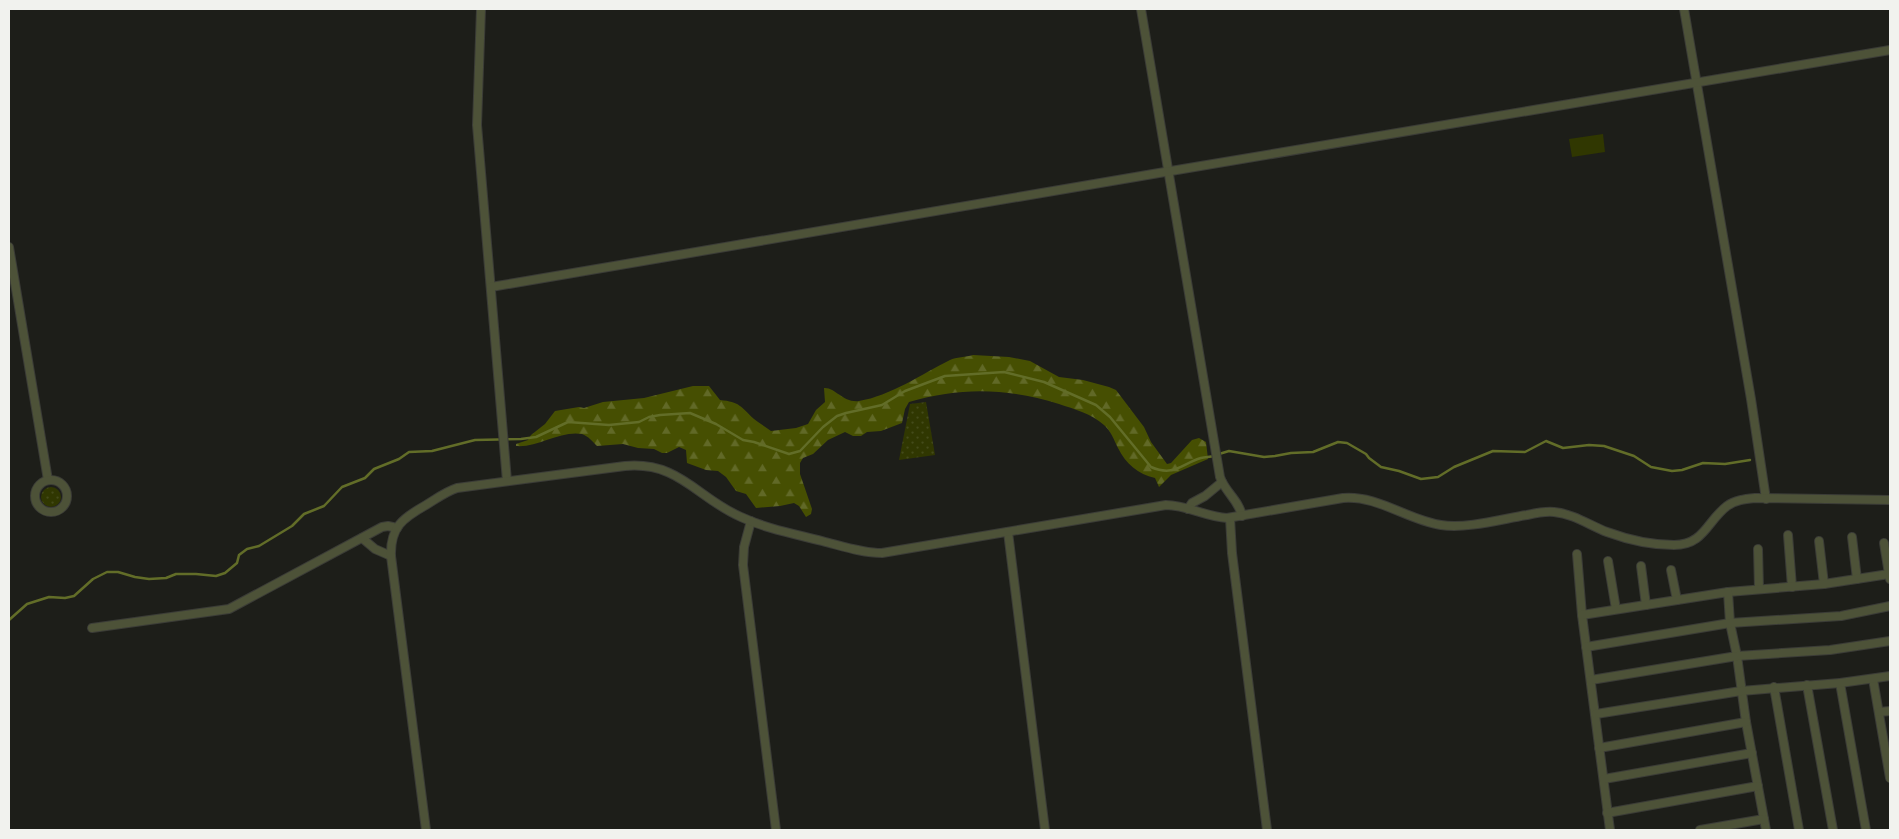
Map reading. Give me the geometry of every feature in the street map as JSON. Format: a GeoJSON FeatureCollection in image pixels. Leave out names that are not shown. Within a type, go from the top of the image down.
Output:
{"type":"FeatureCollection","features":[{"type":"Feature","properties":{"kind":"street"},"geometry":{"type":"LineString","coordinates":[[481,9],[476,124],[507,481]]}},
{"type":"Feature","properties":{"kind":"street"},"geometry":{"type":"LineString","coordinates":[[1141,9],[1218,465],[1222,482],[1239,506],[1242,516]]}},
{"type":"Feature","properties":{"kind":"street"},"geometry":{"type":"LineString","coordinates":[[1684,9],[1766,498]]}},
{"type":"Feature","properties":{"kind":"street"},"geometry":{"type":"LineString","coordinates":[[490,287],[1890,50]]}},
{"type":"Feature","properties":{"kind":"street"},"geometry":{"type":"LineString","coordinates":[[9,247],[48,480]]}},
{"type":"Feature","properties":{"kind":"street"},"geometry":{"type":"LineString","coordinates":[[426,830],[391,556],[392,540],[397,528],[410,514],[449,491],[466,487],[625,466],[653,466],[674,474],[724,508],[751,521],[827,542],[882,553],[1161,505],[1174,505],[1209,516],[1230,518],[1343,498],[1356,498],[1375,502],[1415,518],[1441,525],[1459,526],[1552,512],[1576,517],[1616,535],[1676,545],[1688,543],[1701,535],[1728,505],[1747,499],[1890,500]]}},
{"type":"Feature","properties":{"kind":"street"},"geometry":{"type":"LineString","coordinates":[[48,480],[60,483],[67,493],[64,506],[54,512],[41,510],[34,499],[37,487],[48,480]]}},
{"type":"Feature","properties":{"kind":"street"},"geometry":{"type":"LineString","coordinates":[[1188,510],[1192,503],[1205,496],[1222,482]]}},
{"type":"Feature","properties":{"kind":"street"},"geometry":{"type":"LineString","coordinates":[[1230,518],[1232,553],[1267,830]]}},
{"type":"Feature","properties":{"kind":"street"},"geometry":{"type":"LineString","coordinates":[[751,521],[744,547],[743,565],[776,830]]}},
{"type":"Feature","properties":{"kind":"street"},"geometry":{"type":"LineString","coordinates":[[92,628],[228,609],[385,526],[397,528]]}},
{"type":"Feature","properties":{"kind":"street"},"geometry":{"type":"LineString","coordinates":[[1008,532],[1045,830]]}},
{"type":"Feature","properties":{"kind":"street"},"geometry":{"type":"LineString","coordinates":[[1788,535],[1792,587]]}},
{"type":"Feature","properties":{"kind":"street"},"geometry":{"type":"LineString","coordinates":[[1852,537],[1858,579]]}},
{"type":"Feature","properties":{"kind":"street"},"geometry":{"type":"LineString","coordinates":[[362,538],[375,549],[391,556]]}},
{"type":"Feature","properties":{"kind":"street"},"geometry":{"type":"LineString","coordinates":[[1819,541],[1824,584]]}},
{"type":"Feature","properties":{"kind":"street"},"geometry":{"type":"LineString","coordinates":[[1582,615],[1728,592],[1890,577],[1884,543]]}},
{"type":"Feature","properties":{"kind":"street"},"geometry":{"type":"LineString","coordinates":[[1758,550],[1759,589]]}},
{"type":"Feature","properties":{"kind":"street"},"geometry":{"type":"LineString","coordinates":[[1577,554],[1582,615],[1610,830]]}},
{"type":"Feature","properties":{"kind":"street"},"geometry":{"type":"LineString","coordinates":[[1608,561],[1616,609]]}},
{"type":"Feature","properties":{"kind":"street"},"geometry":{"type":"LineString","coordinates":[[1641,566],[1646,605]]}},
{"type":"Feature","properties":{"kind":"street"},"geometry":{"type":"LineString","coordinates":[[1671,570],[1677,600]]}},
{"type":"Feature","properties":{"kind":"street"},"geometry":{"type":"LineString","coordinates":[[1728,592],[1730,623],[1766,830]]}},
{"type":"Feature","properties":{"kind":"street"},"geometry":{"type":"LineString","coordinates":[[1586,648],[1730,623],[1841,616],[1890,606]]}},
{"type":"Feature","properties":{"kind":"street"},"geometry":{"type":"LineString","coordinates":[[1591,680],[1737,656],[1830,650],[1890,641]]}},
{"type":"Feature","properties":{"kind":"street"},"geometry":{"type":"LineString","coordinates":[[1596,714],[1741,691],[1840,683],[1890,676]]}},
{"type":"Feature","properties":{"kind":"street"},"geometry":{"type":"LineString","coordinates":[[1873,679],[1890,773]]}},
{"type":"Feature","properties":{"kind":"street"},"geometry":{"type":"LineString","coordinates":[[1840,683],[1866,830]]}},
{"type":"Feature","properties":{"kind":"street"},"geometry":{"type":"LineString","coordinates":[[1807,685],[1833,830]]}},
{"type":"Feature","properties":{"kind":"street"},"geometry":{"type":"LineString","coordinates":[[1774,687],[1799,830]]}},
{"type":"Feature","properties":{"kind":"street"},"geometry":{"type":"LineString","coordinates":[[1879,712],[1890,711]]}},
{"type":"Feature","properties":{"kind":"street"},"geometry":{"type":"LineString","coordinates":[[1599,748],[1746,722]]}},
{"type":"Feature","properties":{"kind":"street"},"geometry":{"type":"LineString","coordinates":[[1604,779],[1752,753]]}},
{"type":"Feature","properties":{"kind":"street"},"geometry":{"type":"LineString","coordinates":[[1607,814],[1758,786]]}},
{"type":"Feature","properties":{"kind":"street"},"geometry":{"type":"LineString","coordinates":[[1700,830],[1764,819]]}},
{"type":"Feature","properties":{"kind":"green space"},"geometry":{"type":"Polygon","coordinates":[[[1603,134],[1605,152],[1572,157],[1569,139],[1603,134]]]}},
{"type":"Feature","properties":{"kind":"green space"},"geometry":{"type":"Polygon","coordinates":[[[973,355],[1009,357],[1030,361],[1059,377],[1083,380],[1116,390],[1144,427],[1151,442],[1167,464],[1171,463],[1192,440],[1199,438],[1206,442],[1208,459],[1171,475],[1159,487],[1155,478],[1138,471],[1121,454],[1106,427],[1083,412],[1040,399],[1002,392],[984,391],[947,394],[909,402],[905,409],[902,423],[881,431],[867,432],[861,436],[853,436],[845,432],[828,440],[813,454],[803,458],[800,463],[800,474],[812,509],[811,514],[806,517],[799,506],[794,503],[756,508],[746,494],[736,491],[726,477],[718,471],[706,470],[687,463],[686,450],[679,447],[667,453],[662,453],[654,449],[638,448],[623,444],[597,446],[584,435],[574,433],[524,446],[516,446],[516,444],[528,440],[531,435],[545,424],[555,411],[579,407],[584,408],[603,402],[644,398],[693,386],[709,386],[720,400],[739,405],[771,431],[796,428],[808,424],[816,410],[825,402],[824,388],[832,390],[848,400],[859,401],[894,390],[952,359],[973,355]]]}},
{"type":"Feature","properties":{"kind":"green space"},"geometry":{"type":"Polygon","coordinates":[[[926,402],[935,455],[899,460],[910,404],[926,402]]]}},
{"type":"Feature","properties":{"kind":"green space"},"geometry":{"type":"Polygon","coordinates":[[[51,487],[58,490],[61,497],[58,504],[51,507],[44,504],[41,497],[44,490],[51,487]]]}},
{"type":"Feature","properties":{"kind":"waterway"},"geometry":{"type":"LineString","coordinates":[[9,620],[27,604],[49,597],[65,598],[74,596],[93,579],[107,572],[118,572],[149,579],[166,578],[176,574],[216,576],[225,573],[237,563],[239,555],[247,549],[259,546],[292,526],[304,514],[324,506],[342,487],[365,478],[374,469],[399,459],[409,452],[432,451],[475,440],[536,437],[568,422],[609,425],[639,422],[649,417],[660,415],[690,413],[716,424],[743,440],[789,454],[800,451],[823,427],[837,416],[882,405],[905,391],[945,376],[1004,372],[1044,382],[1096,405],[1110,417],[1151,467],[1159,470],[1172,470],[1201,458],[1214,456]]}},
{"type":"Feature","properties":{"kind":"waterway"},"geometry":{"type":"LineString","coordinates":[[1219,454],[1229,451],[1264,457],[1313,452],[1338,442],[1347,443],[1366,454],[1381,467],[1421,479],[1438,477],[1454,467],[1493,451],[1525,452],[1546,441],[1563,448],[1589,445],[1604,446],[1634,456],[1651,467],[1672,471],[1682,470],[1703,463],[1725,464],[1750,460]]}}]}
